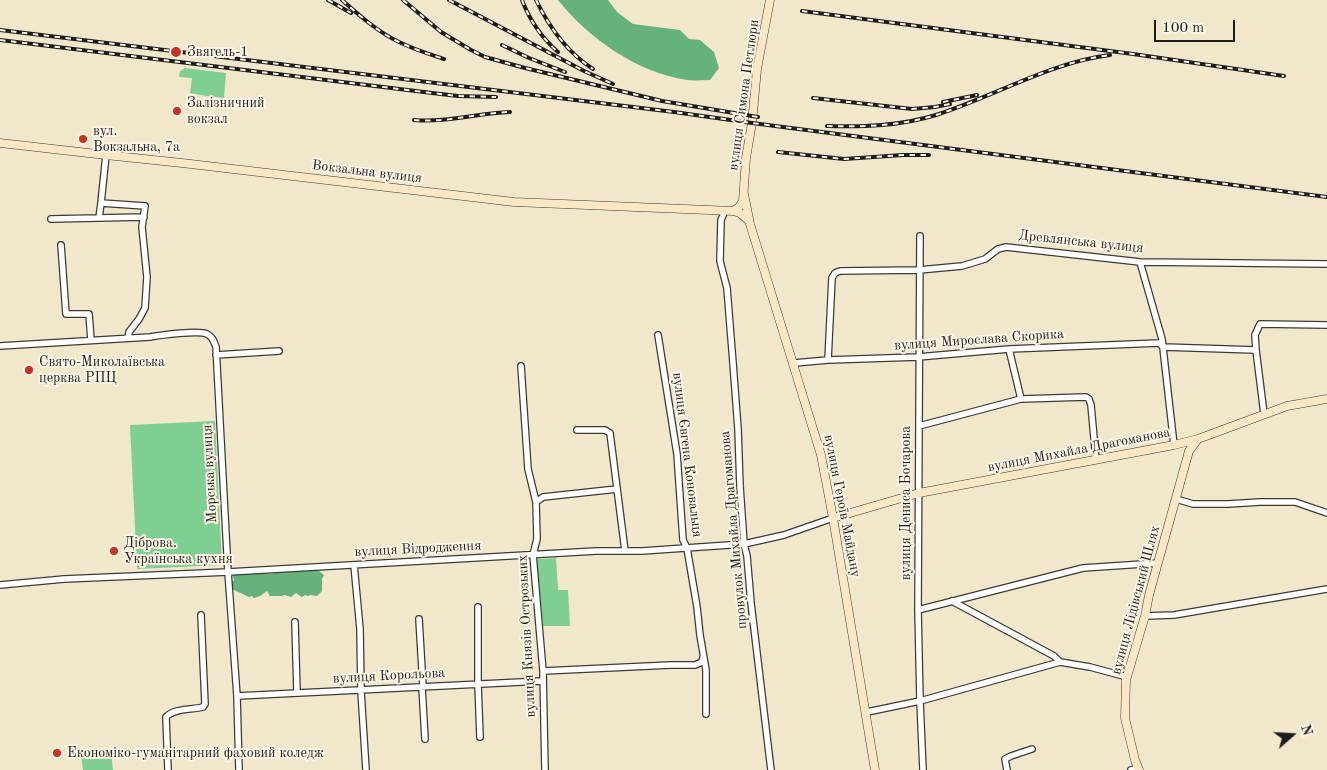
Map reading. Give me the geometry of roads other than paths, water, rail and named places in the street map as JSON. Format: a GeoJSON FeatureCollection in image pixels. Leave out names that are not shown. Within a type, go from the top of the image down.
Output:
{"type":"FeatureCollection","features":[{"type":"Feature","properties":{"kind":"street","name":"вулиця Симона Петлюри"},"geometry":{"type":"LineString","coordinates":[[750,224],[744,194],[746,158],[752,123],[757,69],[770,0]]}},
{"type":"Feature","properties":{"kind":"street","name":"Вокзальна вулиця"},"geometry":{"type":"LineString","coordinates":[[0,143],[514,202],[729,211]]}},
{"type":"Feature","properties":{"kind":"street"},"geometry":{"type":"LineString","coordinates":[[99,218],[106,155]]}},
{"type":"Feature","properties":{"kind":"street"},"geometry":{"type":"LineString","coordinates":[[729,211],[739,208],[744,194]]}},
{"type":"Feature","properties":{"kind":"street"},"geometry":{"type":"LineString","coordinates":[[0,346],[128,338],[129,332],[139,319],[144,308],[147,277],[142,227],[145,206],[101,203]]}},
{"type":"Feature","properties":{"kind":"street"},"geometry":{"type":"LineString","coordinates":[[729,211],[740,213],[750,224]]}},
{"type":"Feature","properties":{"kind":"street","name":"провулок Михайла Драгоманова"},"geometry":{"type":"LineString","coordinates":[[729,211],[721,220],[720,261],[727,288],[738,429],[744,544],[748,564],[750,603],[771,770]]}},
{"type":"Feature","properties":{"kind":"street"},"geometry":{"type":"LineString","coordinates":[[51,219],[144,216]]}},
{"type":"Feature","properties":{"kind":"street","name":"вулиця Героїв Майдану"},"geometry":{"type":"LineString","coordinates":[[750,224],[821,455],[867,712],[875,770]]}},
{"type":"Feature","properties":{"kind":"street","name":"вулиця Дениса Бочарова"},"geometry":{"type":"LineString","coordinates":[[920,236],[918,610],[923,770]]}},
{"type":"Feature","properties":{"kind":"street"},"geometry":{"type":"LineString","coordinates":[[61,245],[66,314],[89,314],[91,340]]}},
{"type":"Feature","properties":{"kind":"street","name":"Древлянська вулиця"},"geometry":{"type":"LineString","coordinates":[[828,360],[832,278],[835,273],[840,271],[919,270],[962,266],[985,259],[1003,247],[1140,262],[1327,264]]}},
{"type":"Feature","properties":{"kind":"street"},"geometry":{"type":"LineString","coordinates":[[1140,262],[1164,347],[1174,445]]}},
{"type":"Feature","properties":{"kind":"street"},"geometry":{"type":"LineString","coordinates":[[1264,414],[1255,335],[1260,324],[1327,325]]}},
{"type":"Feature","properties":{"kind":"street","name":"Морська вулиця"},"geometry":{"type":"LineString","coordinates":[[128,338],[204,333],[213,339],[216,347],[228,572],[237,696],[239,770]]}},
{"type":"Feature","properties":{"kind":"street","name":"вулиця Євгена Коновальця"},"geometry":{"type":"LineString","coordinates":[[658,335],[677,454],[683,540],[687,548],[706,670],[706,714]]}},
{"type":"Feature","properties":{"kind":"street","name":"вулиця Мирослава Скорика"},"geometry":{"type":"LineString","coordinates":[[794,363],[918,357],[1009,349],[1160,343],[1164,347],[1256,350]]}},
{"type":"Feature","properties":{"kind":"street"},"geometry":{"type":"LineString","coordinates":[[1009,349],[1021,399]]}},
{"type":"Feature","properties":{"kind":"street"},"geometry":{"type":"LineString","coordinates":[[216,355],[279,351]]}},
{"type":"Feature","properties":{"kind":"street","name":"вулиця Князів Острозьких"},"geometry":{"type":"LineString","coordinates":[[521,366],[528,469],[536,502],[536,539],[533,555],[543,671],[545,770]]}},
{"type":"Feature","properties":{"kind":"street"},"geometry":{"type":"LineString","coordinates":[[919,426],[1021,399],[1086,397],[1091,405],[1096,460]]}},
{"type":"Feature","properties":{"kind":"street","name":"вулиця Михайла Драгоманова"},"geometry":{"type":"LineString","coordinates":[[833,518],[919,493],[1174,445],[1198,439],[1287,406],[1327,398]]}},
{"type":"Feature","properties":{"kind":"street"},"geometry":{"type":"LineString","coordinates":[[577,430],[605,430],[610,433],[625,551]]}},
{"type":"Feature","properties":{"kind":"street","name":"вулиця Лідівський Шлях"},"geometry":{"type":"LineString","coordinates":[[1136,769],[1125,718],[1127,677],[1189,451],[1198,439]]}},
{"type":"Feature","properties":{"kind":"street"},"geometry":{"type":"LineString","coordinates":[[536,502],[544,497],[616,489]]}},
{"type":"Feature","properties":{"kind":"street"},"geometry":{"type":"LineString","coordinates":[[1176,499],[1193,504],[1295,502],[1327,512]]}},
{"type":"Feature","properties":{"kind":"street","name":"вулиця Відродження"},"geometry":{"type":"LineString","coordinates":[[0,585],[64,579],[744,544],[784,535],[833,518]]}},
{"type":"Feature","properties":{"kind":"street"},"geometry":{"type":"LineString","coordinates":[[918,610],[1082,568],[1158,563]]}},
{"type":"Feature","properties":{"kind":"street"},"geometry":{"type":"LineString","coordinates":[[354,565],[360,629],[361,691],[366,770]]}},
{"type":"Feature","properties":{"kind":"street"},"geometry":{"type":"LineString","coordinates":[[1145,616],[1174,615],[1327,589]]}},
{"type":"Feature","properties":{"kind":"street"},"geometry":{"type":"LineString","coordinates":[[952,601],[1054,656],[1060,662]]}},
{"type":"Feature","properties":{"kind":"street"},"geometry":{"type":"LineString","coordinates":[[478,607],[480,737]]}},
{"type":"Feature","properties":{"kind":"street"},"geometry":{"type":"LineString","coordinates":[[168,770],[166,717],[175,711],[195,709],[203,707],[205,704],[201,615]]}},
{"type":"Feature","properties":{"kind":"street"},"geometry":{"type":"LineString","coordinates":[[419,618],[425,738]]}},
{"type":"Feature","properties":{"kind":"street"},"geometry":{"type":"LineString","coordinates":[[295,622],[297,693]]}},
{"type":"Feature","properties":{"kind":"street"},"geometry":{"type":"LineString","coordinates":[[543,671],[695,665],[702,662],[703,654]]}},
{"type":"Feature","properties":{"kind":"street"},"geometry":{"type":"LineString","coordinates":[[867,712],[920,700],[1060,662],[1090,667],[1127,677]]}},
{"type":"Feature","properties":{"kind":"street","name":"вулиця Корольова"},"geometry":{"type":"LineString","coordinates":[[237,696],[361,691],[542,680]]}},
{"type":"Feature","properties":{"kind":"street"},"geometry":{"type":"LineString","coordinates":[[1007,770],[1004,759],[1032,750]]}},
{"type":"Feature","properties":{"kind":"railway"},"geometry":{"type":"LineString","coordinates":[[328,0],[351,13]]}},
{"type":"Feature","properties":{"kind":"railway"},"geometry":{"type":"LineString","coordinates":[[342,0],[369,23],[391,38],[444,59]]}},
{"type":"Feature","properties":{"kind":"railway"},"geometry":{"type":"LineString","coordinates":[[403,0],[441,32],[485,57],[662,101],[758,117]]}},
{"type":"Feature","properties":{"kind":"railway"},"geometry":{"type":"LineString","coordinates":[[449,0],[584,71],[613,84]]}},
{"type":"Feature","properties":{"kind":"railway"},"geometry":{"type":"LineString","coordinates":[[522,0],[537,28],[546,41],[558,52]]}},
{"type":"Feature","properties":{"kind":"railway"},"geometry":{"type":"LineString","coordinates":[[536,0],[560,39],[575,55],[593,69]]}},
{"type":"Feature","properties":{"kind":"railway"},"geometry":{"type":"LineString","coordinates":[[802,11],[1133,54],[1284,76]]}},
{"type":"Feature","properties":{"kind":"railway"},"geometry":{"type":"LineString","coordinates":[[0,30],[674,112],[1327,197]]}},
{"type":"Feature","properties":{"kind":"railway"},"geometry":{"type":"LineString","coordinates":[[0,40],[458,96],[496,97]]}},
{"type":"Feature","properties":{"kind":"railway"},"geometry":{"type":"LineString","coordinates":[[502,45],[565,72]]}},
{"type":"Feature","properties":{"kind":"railway"},"geometry":{"type":"LineString","coordinates":[[827,126],[882,125],[922,119],[957,108],[1044,72],[1088,59],[1110,55]]}},
{"type":"Feature","properties":{"kind":"railway"},"geometry":{"type":"LineString","coordinates":[[943,102],[977,95]]}},
{"type":"Feature","properties":{"kind":"railway"},"geometry":{"type":"LineString","coordinates":[[813,98],[912,109],[950,104]]}},
{"type":"Feature","properties":{"kind":"railway"},"geometry":{"type":"LineString","coordinates":[[414,120],[426,121],[510,112]]}},
{"type":"Feature","properties":{"kind":"railway"},"geometry":{"type":"LineString","coordinates":[[778,152],[844,159],[929,155]]}},
{"type":"Feature","properties":{"kind":"place","name":"Звягель-1"},"geometry":{"type":"Point","coordinates":[176,52]}},
{"type":"Feature","properties":{"kind":"place","name":"Залізничний вокзал"},"geometry":{"type":"Point","coordinates":[177,111]}},
{"type":"Feature","properties":{"kind":"place","name":"вул. Вокзальна, 7а"},"geometry":{"type":"Point","coordinates":[83,139]}},
{"type":"Feature","properties":{"kind":"place","name":"Свято-Миколаївська церква РПЦ"},"geometry":{"type":"Point","coordinates":[29,370]}},
{"type":"Feature","properties":{"kind":"place","name":"Діброва. Українська кухня"},"geometry":{"type":"Point","coordinates":[114,551]}},
{"type":"Feature","properties":{"kind":"place","name":"Економіко-гуманітарний фаховий коледж"},"geometry":{"type":"Point","coordinates":[57,753]}}]}
